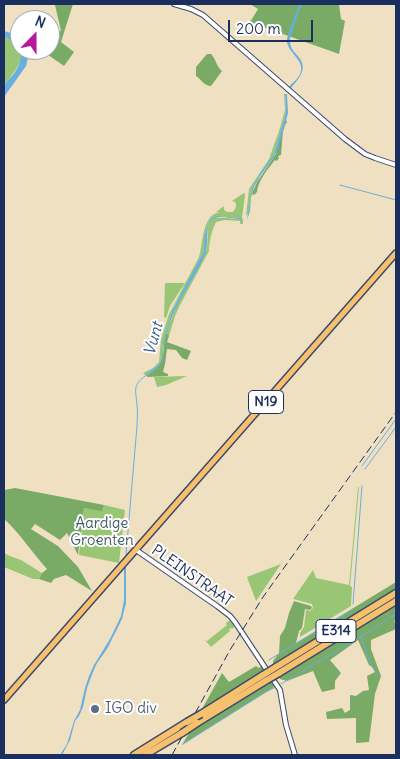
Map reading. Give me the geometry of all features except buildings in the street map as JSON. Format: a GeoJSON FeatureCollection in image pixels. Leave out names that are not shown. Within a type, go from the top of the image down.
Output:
{"type":"FeatureCollection","features":[{"type":"Feature","properties":{"kind":"highway","name":"E314"},"geometry":{"type":"LineString","coordinates":[[145,755],[197,724],[396,594]]}},
{"type":"Feature","properties":{"kind":"highway","name":"E314"},"geometry":{"type":"LineString","coordinates":[[277,670],[396,601]]}},
{"type":"Feature","properties":{"kind":"highway","name":"E314"},"geometry":{"type":"LineString","coordinates":[[134,755],[187,722],[265,678]]}},
{"type":"Feature","properties":{"kind":"main road","name":"N19"},"geometry":{"type":"LineString","coordinates":[[4,700],[396,253]]}},
{"type":"Feature","properties":{"kind":"street"},"geometry":{"type":"LineString","coordinates":[[174,4],[203,15],[360,150],[396,166]]}},
{"type":"Feature","properties":{"kind":"street","name":"PLEINSTRAAT"},"geometry":{"type":"LineString","coordinates":[[136,550],[217,606],[235,622],[280,688],[286,725],[294,755]]}},
{"type":"Feature","properties":{"kind":"green space"},"geometry":{"type":"Polygon","coordinates":[[[73,4],[61,42],[74,52],[64,66],[55,60],[60,60],[61,31],[60,10],[56,10],[55,5],[73,4]]]}},
{"type":"Feature","properties":{"kind":"green space"},"geometry":{"type":"Polygon","coordinates":[[[250,4],[339,4],[341,19],[345,21],[339,54],[249,22],[258,9],[250,4]]]}},
{"type":"Feature","properties":{"kind":"green space"},"geometry":{"type":"Polygon","coordinates":[[[4,36],[10,40],[10,60],[20,60],[4,86],[4,36]]]}},
{"type":"Feature","properties":{"kind":"green space"},"geometry":{"type":"Polygon","coordinates":[[[207,54],[211,54],[222,71],[211,86],[204,84],[196,76],[196,67],[207,54]]]}},
{"type":"Feature","properties":{"kind":"green space"},"geometry":{"type":"Polygon","coordinates":[[[284,94],[286,112],[274,154],[252,188],[248,214],[246,216],[249,189],[269,159],[280,128],[285,110],[284,94]]]}},
{"type":"Feature","properties":{"kind":"green space"},"geometry":{"type":"Polygon","coordinates":[[[286,119],[287,123],[283,131],[281,155],[278,156],[277,161],[275,160],[266,172],[254,195],[252,194],[257,182],[276,154],[286,119]]]}},
{"type":"Feature","properties":{"kind":"green space"},"geometry":{"type":"Polygon","coordinates":[[[244,193],[242,218],[217,216],[210,220],[205,234],[205,249],[174,306],[163,341],[160,363],[145,375],[143,373],[153,368],[159,362],[161,339],[169,314],[199,257],[208,220],[217,213],[221,213],[216,212],[224,206],[224,210],[227,212],[233,212],[236,205],[232,201],[244,193]]]}},
{"type":"Feature","properties":{"kind":"green space"},"geometry":{"type":"Polygon","coordinates":[[[214,218],[243,220],[243,224],[240,224],[240,221],[225,220],[216,222],[211,236],[209,251],[180,305],[169,336],[166,333],[177,305],[207,250],[208,228],[214,218]]]}},
{"type":"Feature","properties":{"kind":"green space"},"geometry":{"type":"Polygon","coordinates":[[[165,283],[185,283],[170,306],[166,318],[164,317],[165,283]]]}},
{"type":"Feature","properties":{"kind":"green space"},"geometry":{"type":"Polygon","coordinates":[[[166,333],[169,336],[167,342],[191,351],[187,360],[182,358],[176,350],[167,349],[163,372],[168,374],[168,376],[148,377],[146,376],[158,367],[161,362],[166,333]]]}},
{"type":"Feature","properties":{"kind":"green space"},"geometry":{"type":"Polygon","coordinates":[[[187,376],[157,387],[154,377],[187,376]]]}},
{"type":"Feature","properties":{"kind":"green space"},"geometry":{"type":"Polygon","coordinates":[[[358,487],[350,586],[352,587],[351,606],[300,637],[304,627],[306,610],[310,611],[313,608],[312,604],[293,599],[313,570],[316,578],[349,585],[358,487]]]}},
{"type":"Feature","properties":{"kind":"green space"},"geometry":{"type":"Polygon","coordinates":[[[15,488],[104,505],[102,511],[84,508],[78,555],[67,533],[60,540],[35,524],[31,529],[58,546],[78,567],[92,591],[66,575],[54,579],[51,583],[39,579],[47,569],[4,519],[4,490],[15,488]]]}},
{"type":"Feature","properties":{"kind":"green space","name":"Aardige Groenten"},"geometry":{"type":"Polygon","coordinates":[[[104,505],[125,510],[119,563],[79,555],[84,508],[102,510],[104,505]]]}},
{"type":"Feature","properties":{"kind":"green space"},"geometry":{"type":"Polygon","coordinates":[[[4,553],[21,560],[42,573],[39,579],[33,579],[4,567],[4,553]]]}},
{"type":"Feature","properties":{"kind":"green space"},"geometry":{"type":"Polygon","coordinates":[[[281,564],[256,601],[247,577],[281,564]]]}},
{"type":"Feature","properties":{"kind":"green space"},"geometry":{"type":"Polygon","coordinates":[[[396,582],[396,620],[394,621],[396,629],[371,640],[371,649],[381,676],[375,694],[369,742],[356,743],[356,718],[327,719],[326,712],[342,708],[345,713],[350,710],[350,695],[356,696],[363,691],[369,690],[367,676],[375,672],[369,665],[358,640],[330,660],[341,673],[335,681],[335,689],[322,692],[313,671],[287,681],[280,679],[273,661],[279,653],[280,636],[285,628],[294,601],[311,606],[312,608],[310,610],[305,609],[302,628],[299,631],[296,643],[396,582]]]}},
{"type":"Feature","properties":{"kind":"green space"},"geometry":{"type":"Polygon","coordinates":[[[230,620],[234,627],[229,629],[230,631],[211,647],[205,640],[207,641],[227,625],[226,623],[230,620]]]}},
{"type":"Feature","properties":{"kind":"green space"},"geometry":{"type":"Polygon","coordinates":[[[256,666],[259,668],[261,666],[264,670],[202,709],[222,673],[229,682],[256,666]]]}},
{"type":"Feature","properties":{"kind":"green space"},"geometry":{"type":"Polygon","coordinates":[[[273,681],[275,685],[273,688],[182,745],[189,733],[194,729],[273,681]]]}},
{"type":"Feature","properties":{"kind":"water"},"geometry":{"type":"Polygon","coordinates":[[[299,4],[302,4],[290,41],[292,49],[301,60],[303,68],[300,76],[291,88],[289,87],[299,76],[301,65],[288,46],[287,39],[299,4]]]}},
{"type":"Feature","properties":{"kind":"water"},"geometry":{"type":"Polygon","coordinates":[[[4,31],[10,33],[10,39],[4,36],[4,31]]]}},
{"type":"Feature","properties":{"kind":"water"},"geometry":{"type":"Polygon","coordinates":[[[28,60],[26,66],[4,97],[4,86],[14,74],[20,61],[28,60]]]}},
{"type":"Feature","properties":{"kind":"water"},"geometry":{"type":"Polygon","coordinates":[[[285,94],[287,94],[288,113],[278,149],[254,187],[247,220],[252,188],[274,154],[286,112],[285,94]]]}},
{"type":"Feature","properties":{"kind":"water"},"geometry":{"type":"Polygon","coordinates":[[[217,216],[242,218],[243,220],[219,217],[210,222],[206,252],[172,316],[164,343],[163,358],[159,367],[146,376],[160,363],[163,341],[173,309],[204,251],[205,234],[210,220],[217,216]]]}},
{"type":"Feature","properties":{"kind":"water"},"geometry":{"type":"Polygon","coordinates":[[[126,566],[126,603],[122,619],[107,649],[97,663],[87,688],[83,707],[75,721],[70,740],[62,755],[60,755],[67,744],[74,721],[80,710],[89,676],[121,616],[124,600],[124,568],[126,566]]]}},
{"type":"Feature","properties":{"kind":"waterway"},"geometry":{"type":"LineString","coordinates":[[340,185],[396,200]]}},
{"type":"Feature","properties":{"kind":"waterway","name":"Vunt"},"geometry":{"type":"LineString","coordinates":[[126,555],[137,426],[136,386],[145,376]]}},
{"type":"Feature","properties":{"kind":"waterway"},"geometry":{"type":"LineString","coordinates":[[362,466],[396,419]]}},
{"type":"Feature","properties":{"kind":"waterway"},"geometry":{"type":"LineString","coordinates":[[365,469],[396,427]]}},
{"type":"Feature","properties":{"kind":"waterway"},"geometry":{"type":"LineString","coordinates":[[353,604],[362,486]]}},
{"type":"Feature","properties":{"kind":"waterway"},"geometry":{"type":"LineString","coordinates":[[269,660],[353,609]]}},
{"type":"Feature","properties":{"kind":"waterway"},"geometry":{"type":"LineString","coordinates":[[378,676],[368,656],[362,636],[396,614]]}},
{"type":"Feature","properties":{"kind":"waterway"},"geometry":{"type":"LineString","coordinates":[[281,684],[362,636]]}},
{"type":"Feature","properties":{"kind":"waterway"},"geometry":{"type":"LineString","coordinates":[[183,744],[276,687]]}},
{"type":"Feature","properties":{"kind":"railway"},"geometry":{"type":"LineString","coordinates":[[172,755],[230,650],[263,597],[396,412]]}},
{"type":"Feature","properties":{"kind":"place","name":"IGO div"},"geometry":{"type":"Point","coordinates":[95,709]}}]}
